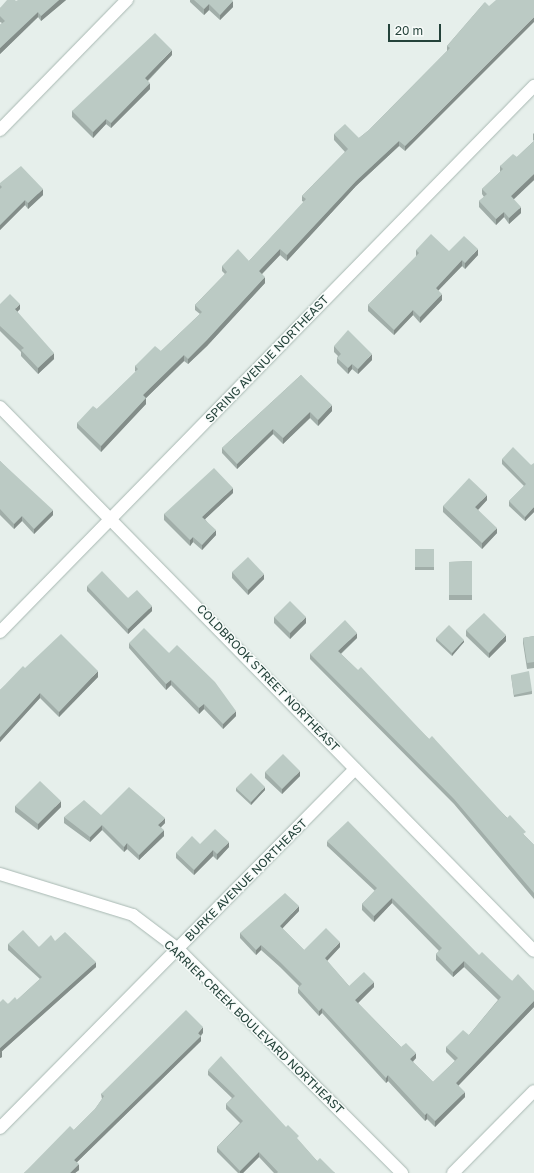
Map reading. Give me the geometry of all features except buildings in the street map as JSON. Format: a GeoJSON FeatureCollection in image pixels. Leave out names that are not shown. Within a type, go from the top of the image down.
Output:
{"type":"FeatureCollection","features":[{"type":"Feature","properties":{"kind":"street"},"geometry":{"type":"LineString","coordinates":[[0,130],[127,0]]}},
{"type":"Feature","properties":{"kind":"street","name":"SPRING AVENUE NORTHEAST"},"geometry":{"type":"LineString","coordinates":[[0,632],[534,86]]}},
{"type":"Feature","properties":{"kind":"street","name":"COLDBROOK STREET NORTHEAST"},"geometry":{"type":"LineString","coordinates":[[0,407],[534,951]]}},
{"type":"Feature","properties":{"kind":"street","name":"BURKE AVENUE NORTHEAST"},"geometry":{"type":"LineString","coordinates":[[0,1128],[355,769]]}},
{"type":"Feature","properties":{"kind":"street","name":"CARRIER CREEK BOULEVARD NORTHEAST"},"geometry":{"type":"LineString","coordinates":[[0,874],[133,915],[178,949],[402,1173]]}},
{"type":"Feature","properties":{"kind":"street"},"geometry":{"type":"LineString","coordinates":[[453,1173],[534,1091]]}}]}
